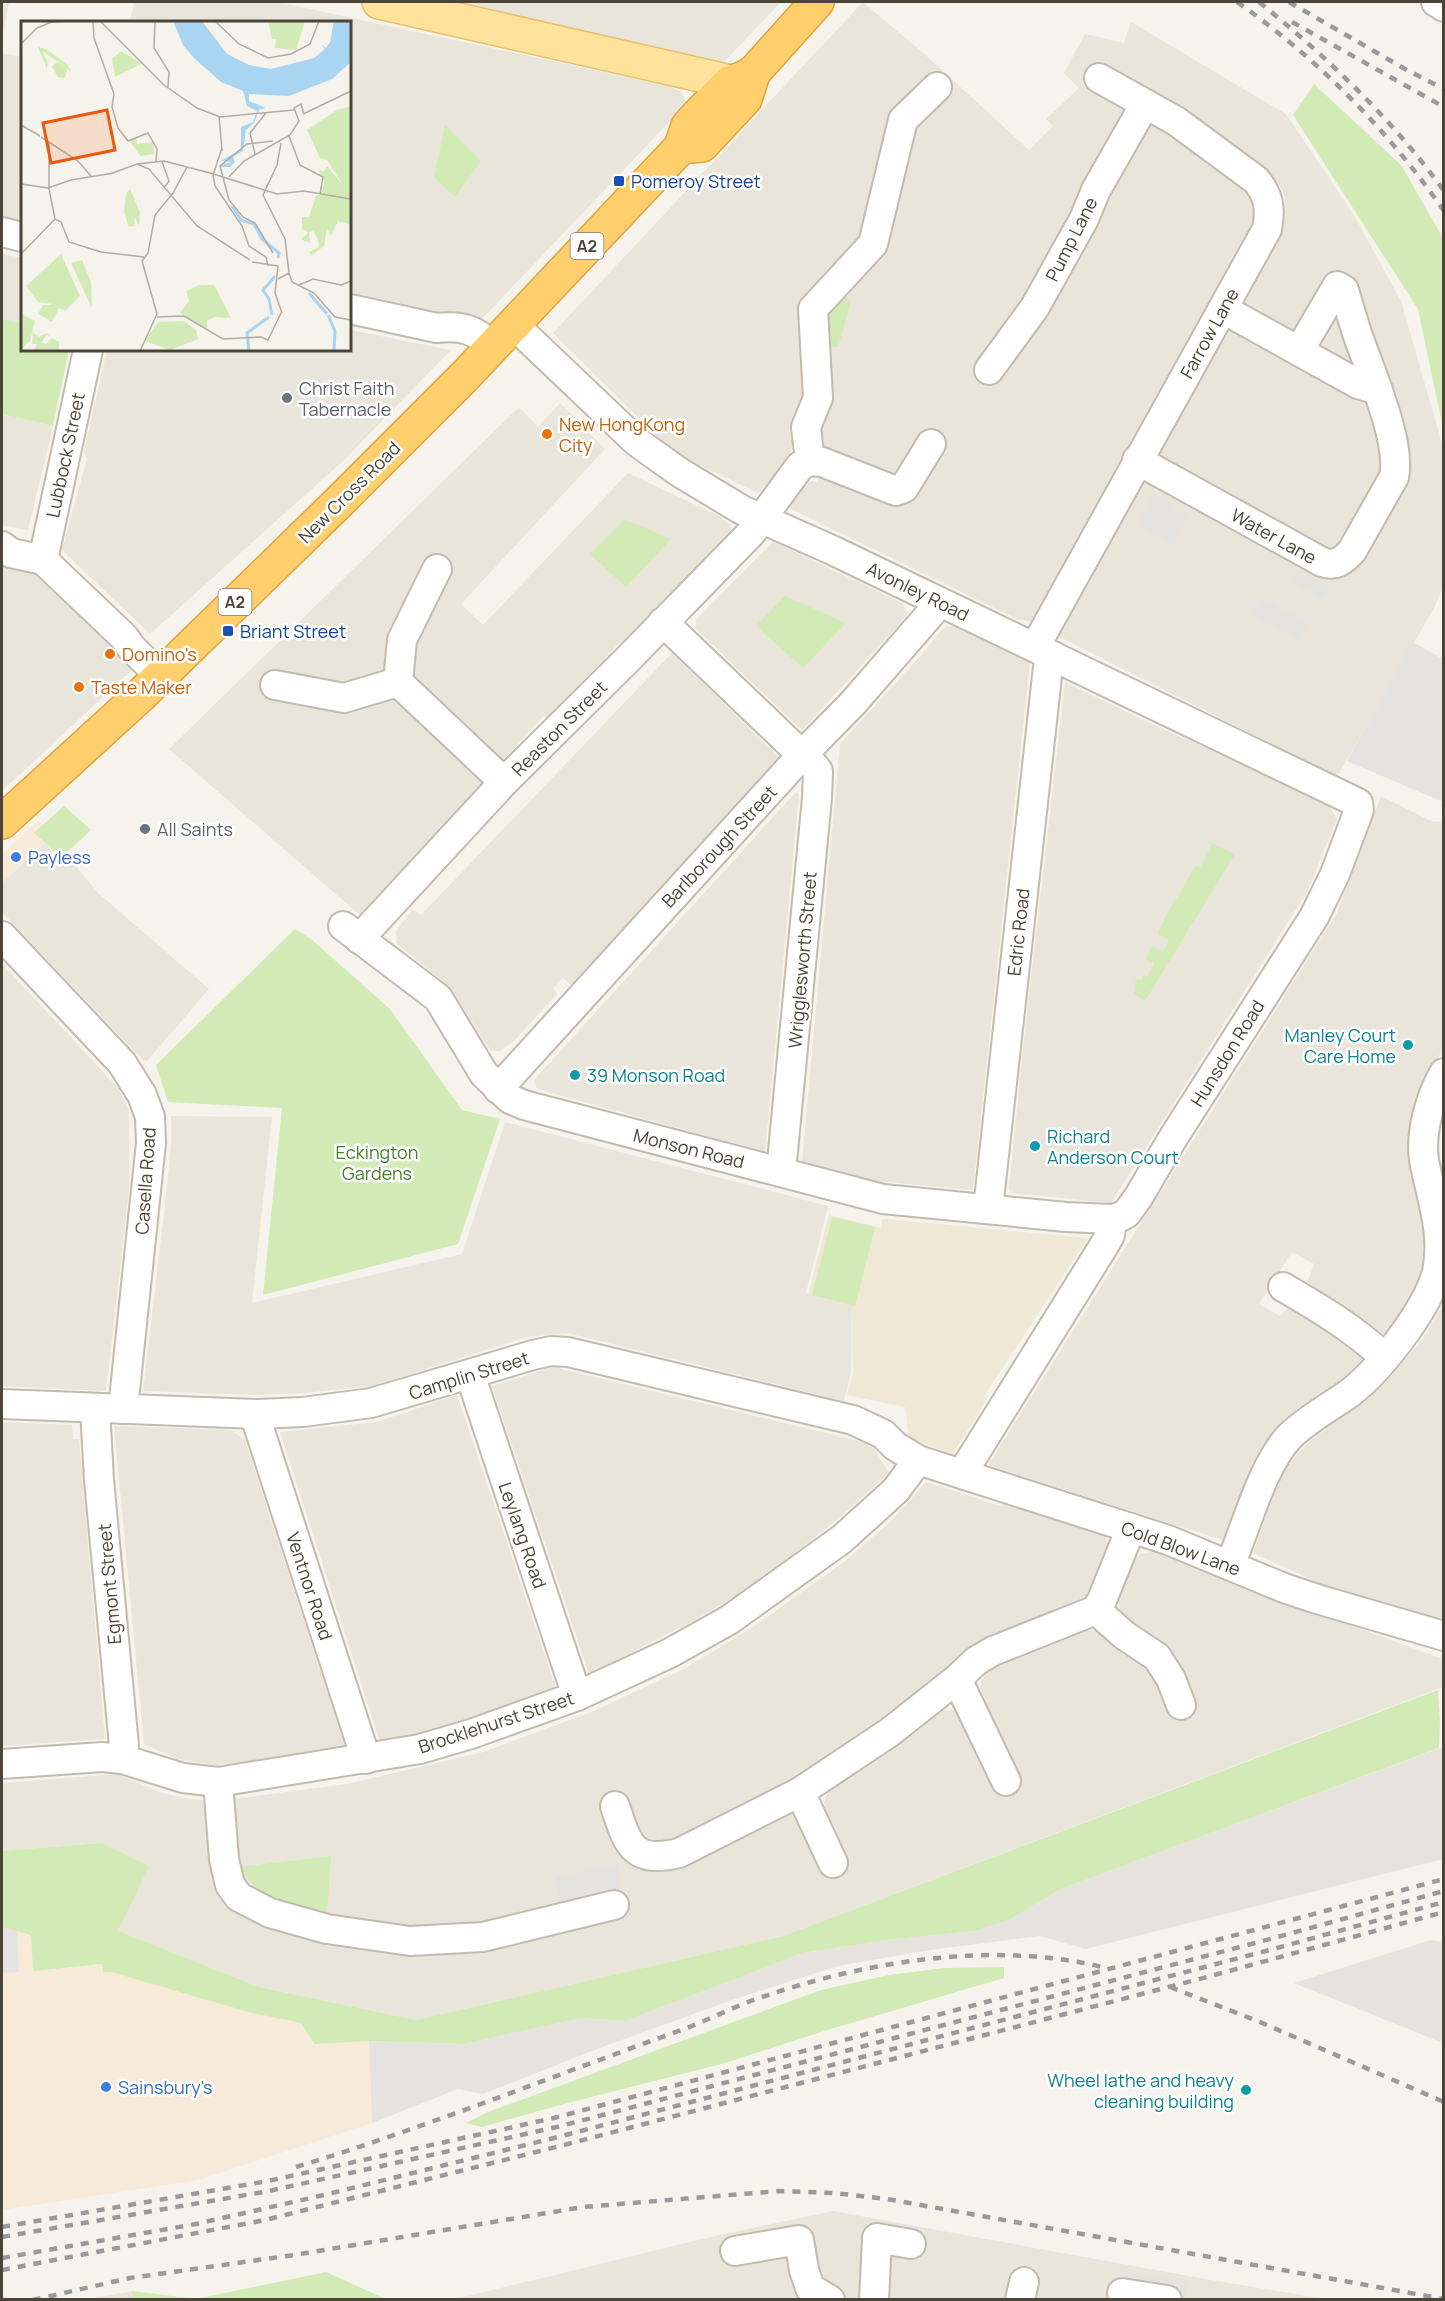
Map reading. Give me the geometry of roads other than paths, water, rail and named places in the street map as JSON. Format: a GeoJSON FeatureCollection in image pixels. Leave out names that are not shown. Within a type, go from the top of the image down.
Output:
{"type":"FeatureCollection","features":[{"type":"Feature","properties":{"kind":"highway","name":"New Cross Road"},"geometry":{"type":"LineString","coordinates":[[2,822],[160,676],[339,502],[504,335],[681,147],[702,145],[745,99],[742,77],[817,2]]}},
{"type":"Feature","properties":{"kind":"main road"},"geometry":{"type":"LineString","coordinates":[[379,2],[742,77]]}},
{"type":"Feature","properties":{"kind":"street"},"geometry":{"type":"LineString","coordinates":[[1436,2],[1443,7]]}},
{"type":"Feature","properties":{"kind":"street","name":"Farrow Lane"},"geometry":{"type":"LineString","coordinates":[[1044,651],[1137,460],[1267,229],[1269,218],[1269,202],[1256,180],[1176,121],[1099,78]]}},
{"type":"Feature","properties":{"kind":"street"},"geometry":{"type":"LineString","coordinates":[[931,444],[904,488],[897,491],[822,462],[810,461],[806,427],[818,398],[813,309],[873,244],[903,120],[937,87]]}},
{"type":"Feature","properties":{"kind":"street","name":"Pump Lane"},"geometry":{"type":"LineString","coordinates":[[989,370],[1035,307],[1084,219],[1096,190],[1145,104]]}},
{"type":"Feature","properties":{"kind":"street"},"geometry":{"type":"LineString","coordinates":[[2,232],[21,237]]}},
{"type":"Feature","properties":{"kind":"street","name":"Water Lane"},"geometry":{"type":"LineString","coordinates":[[1137,460],[1322,562],[1335,564],[1344,560],[1352,551],[1394,477],[1396,466],[1378,390],[1344,290],[1337,286],[1299,351]]}},
{"type":"Feature","properties":{"kind":"street","name":"Avonley Road"},"geometry":{"type":"LineString","coordinates":[[351,309],[437,328],[451,326],[504,335],[637,442],[679,472],[742,510],[1044,651],[1358,803]]}},
{"type":"Feature","properties":{"kind":"street"},"geometry":{"type":"LineString","coordinates":[[1223,309],[1358,384],[1378,390]]}},
{"type":"Feature","properties":{"kind":"street","name":"Lubbock Street"},"geometry":{"type":"LineString","coordinates":[[43,560],[88,351]]}},
{"type":"Feature","properties":{"kind":"street","name":"Reaston Street"},"geometry":{"type":"LineString","coordinates":[[351,932],[628,659],[750,534],[800,466],[810,461]]}},
{"type":"Feature","properties":{"kind":"street"},"geometry":{"type":"LineString","coordinates":[[3,556],[11,553],[43,560],[124,637],[160,676]]}},
{"type":"Feature","properties":{"kind":"street"},"geometry":{"type":"LineString","coordinates":[[398,682],[402,640],[437,569]]}},
{"type":"Feature","properties":{"kind":"street","name":"Barlborough Street"},"geometry":{"type":"LineString","coordinates":[[498,1089],[803,754],[853,703],[909,639],[938,601]]}},
{"type":"Feature","properties":{"kind":"street","name":"Wrigglesworth Street"},"geometry":{"type":"LineString","coordinates":[[663,622],[803,754],[818,771],[781,1172]]}},
{"type":"Feature","properties":{"kind":"street","name":"Edric Road"},"geometry":{"type":"LineString","coordinates":[[988,1209],[1048,668],[1044,651]]}},
{"type":"Feature","properties":{"kind":"street"},"geometry":{"type":"LineString","coordinates":[[275,685],[344,698],[398,682]]}},
{"type":"Feature","properties":{"kind":"street"},"geometry":{"type":"LineString","coordinates":[[398,682],[504,782]]}},
{"type":"Feature","properties":{"kind":"street","name":"Hunsdon Road"},"geometry":{"type":"LineString","coordinates":[[1112,1219],[1127,1213],[1139,1196],[1173,1138],[1314,917],[1335,874],[1359,810],[1358,803]]}},
{"type":"Feature","properties":{"kind":"street","name":"Monson Road"},"geometry":{"type":"LineString","coordinates":[[351,932],[438,998],[484,1074],[510,1099],[524,1105],[883,1199],[1112,1219]]}},
{"type":"Feature","properties":{"kind":"street","name":"Casella Road"},"geometry":{"type":"LineString","coordinates":[[2,936],[122,1063],[142,1095],[150,1117],[151,1143],[109,1408]]}},
{"type":"Feature","properties":{"kind":"street"},"geometry":{"type":"LineString","coordinates":[[1230,1564],[1259,1490],[1288,1438],[1358,1385],[1384,1357],[1417,1316],[1440,1272],[1440,1222],[1424,1161],[1423,1146],[1426,1122],[1443,1073]]}},
{"type":"Feature","properties":{"kind":"street"},"geometry":{"type":"LineString","coordinates":[[965,1474],[974,1455],[1105,1244],[1110,1234],[1112,1219]]}},
{"type":"Feature","properties":{"kind":"street"},"geometry":{"type":"LineString","coordinates":[[1283,1287],[1361,1335],[1384,1357]]}},
{"type":"Feature","properties":{"kind":"street","name":"Camplin Street"},"geometry":{"type":"LineString","coordinates":[[2,1404],[258,1414],[303,1412],[371,1403],[533,1355],[551,1351],[568,1352],[853,1420],[883,1434],[895,1446],[918,1460]]}},
{"type":"Feature","properties":{"kind":"street","name":"Leylang Road"},"geometry":{"type":"LineString","coordinates":[[470,1374],[577,1696]]}},
{"type":"Feature","properties":{"kind":"street","name":"Egmont Street"},"geometry":{"type":"LineString","coordinates":[[109,1408],[99,1480],[124,1746],[122,1759]]}},
{"type":"Feature","properties":{"kind":"street","name":"Ventnor Road"},"geometry":{"type":"LineString","coordinates":[[258,1414],[258,1425],[366,1759]]}},
{"type":"Feature","properties":{"kind":"street","name":"Cold Blow Lane"},"geometry":{"type":"LineString","coordinates":[[918,1460],[1131,1528],[1230,1564],[1284,1588],[1443,1636]]}},
{"type":"Feature","properties":{"kind":"street","name":"Brocklehurst Street"},"geometry":{"type":"LineString","coordinates":[[2,1764],[102,1757],[122,1759],[183,1778],[218,1782],[420,1749],[461,1737],[577,1696],[670,1653],[729,1620],[842,1539],[896,1490],[918,1460]]}},
{"type":"Feature","properties":{"kind":"street"},"geometry":{"type":"LineString","coordinates":[[615,1806],[627,1841],[647,1856],[658,1858],[679,1853],[800,1792],[890,1732],[976,1661],[993,1651],[1096,1611],[1131,1528]]}},
{"type":"Feature","properties":{"kind":"street"},"geometry":{"type":"LineString","coordinates":[[1096,1611],[1124,1635],[1156,1657],[1171,1678],[1181,1705]]}},
{"type":"Feature","properties":{"kind":"street"},"geometry":{"type":"LineString","coordinates":[[957,1679],[1006,1781]]}},
{"type":"Feature","properties":{"kind":"street"},"geometry":{"type":"LineString","coordinates":[[218,1782],[224,1859],[230,1886],[239,1897],[270,1912],[327,1929],[410,1941],[483,1937],[614,1905]]}},
{"type":"Feature","properties":{"kind":"street"},"geometry":{"type":"LineString","coordinates":[[800,1792],[833,1863]]}},
{"type":"Feature","properties":{"kind":"street"},"geometry":{"type":"LineString","coordinates":[[874,2300],[877,2238],[911,2244]]}},
{"type":"Feature","properties":{"kind":"street"},"geometry":{"type":"LineString","coordinates":[[735,2250],[799,2240],[804,2271],[810,2288],[830,2300]]}},
{"type":"Feature","properties":{"kind":"street"},"geometry":{"type":"LineString","coordinates":[[1122,2293],[1167,2300]]}},
{"type":"Feature","properties":{"kind":"railway"},"geometry":{"type":"LineString","coordinates":[[1237,2],[1295,47],[1350,97],[1399,152],[1444,211]]}},
{"type":"Feature","properties":{"kind":"railway"},"geometry":{"type":"LineString","coordinates":[[1259,2],[1358,90],[1403,139],[1444,191]]}},
{"type":"Feature","properties":{"kind":"railway"},"geometry":{"type":"LineString","coordinates":[[1289,2],[1444,89]]}},
{"type":"Feature","properties":{"kind":"railway"},"geometry":{"type":"LineString","coordinates":[[1292,22],[1444,107]]}},
{"type":"Feature","properties":{"kind":"railway"},"geometry":{"type":"LineString","coordinates":[[2,2227],[268,2181],[554,2118],[1444,1879]]}},
{"type":"Feature","properties":{"kind":"railway"},"geometry":{"type":"LineString","coordinates":[[2,2237],[269,2191],[557,2127],[1444,1891]]}},
{"type":"Feature","properties":{"kind":"railway"},"geometry":{"type":"LineString","coordinates":[[2,2258],[196,2224],[324,2195],[558,2137],[1444,1902]]}},
{"type":"Feature","properties":{"kind":"railway"},"geometry":{"type":"LineString","coordinates":[[2,2270],[265,2220],[560,2146],[1222,1973],[1444,1912]]}},
{"type":"Feature","properties":{"kind":"railway"},"geometry":{"type":"LineString","coordinates":[[296,2167],[486,2102],[684,2029],[762,1997],[845,1973],[932,1958],[977,1955],[1064,1960],[1106,1968]]}},
{"type":"Feature","properties":{"kind":"railway"},"geometry":{"type":"LineString","coordinates":[[1170,1987],[1260,2022],[1444,2102]]}},
{"type":"Feature","properties":{"kind":"railway"},"geometry":{"type":"LineString","coordinates":[[33,2300],[130,2278],[294,2255],[583,2207],[779,2191],[834,2193],[887,2199],[1444,2299]]}},
{"type":"Feature","properties":{"kind":"place","name":"Pomeroy Street"},"geometry":{"type":"Point","coordinates":[619,181]}},
{"type":"Feature","properties":{"kind":"place","name":"Christ Faith Tabernacle"},"geometry":{"type":"Point","coordinates":[287,398]}},
{"type":"Feature","properties":{"kind":"place","name":"New HongKong City"},"geometry":{"type":"Point","coordinates":[547,434]}},
{"type":"Feature","properties":{"kind":"place","name":"Briant Street"},"geometry":{"type":"Point","coordinates":[228,631]}},
{"type":"Feature","properties":{"kind":"place","name":"Domino's"},"geometry":{"type":"Point","coordinates":[110,654]}},
{"type":"Feature","properties":{"kind":"place","name":"Taste Maker"},"geometry":{"type":"Point","coordinates":[79,687]}},
{"type":"Feature","properties":{"kind":"place","name":"All Saints"},"geometry":{"type":"Point","coordinates":[145,829]}},
{"type":"Feature","properties":{"kind":"place","name":"Payless"},"geometry":{"type":"Point","coordinates":[16,857]}},
{"type":"Feature","properties":{"kind":"place","name":"Manley Court Care Home"},"geometry":{"type":"Point","coordinates":[1408,1045]}},
{"type":"Feature","properties":{"kind":"place","name":"39 Monson Road"},"geometry":{"type":"Point","coordinates":[575,1075]}},
{"type":"Feature","properties":{"kind":"place","name":"Richard Anderson Court"},"geometry":{"type":"Point","coordinates":[1035,1146]}},
{"type":"Feature","properties":{"kind":"place","name":"Sainsbury's"},"geometry":{"type":"Point","coordinates":[106,2087]}},
{"type":"Feature","properties":{"kind":"place","name":"Wheel lathe and heavy cleaning building"},"geometry":{"type":"Point","coordinates":[1246,2090]}},
{"type":"Feature","properties":{"kind":"park label","name":"Eckington Gardens"},"geometry":{"type":"Point","coordinates":[377,1162]}}]}
